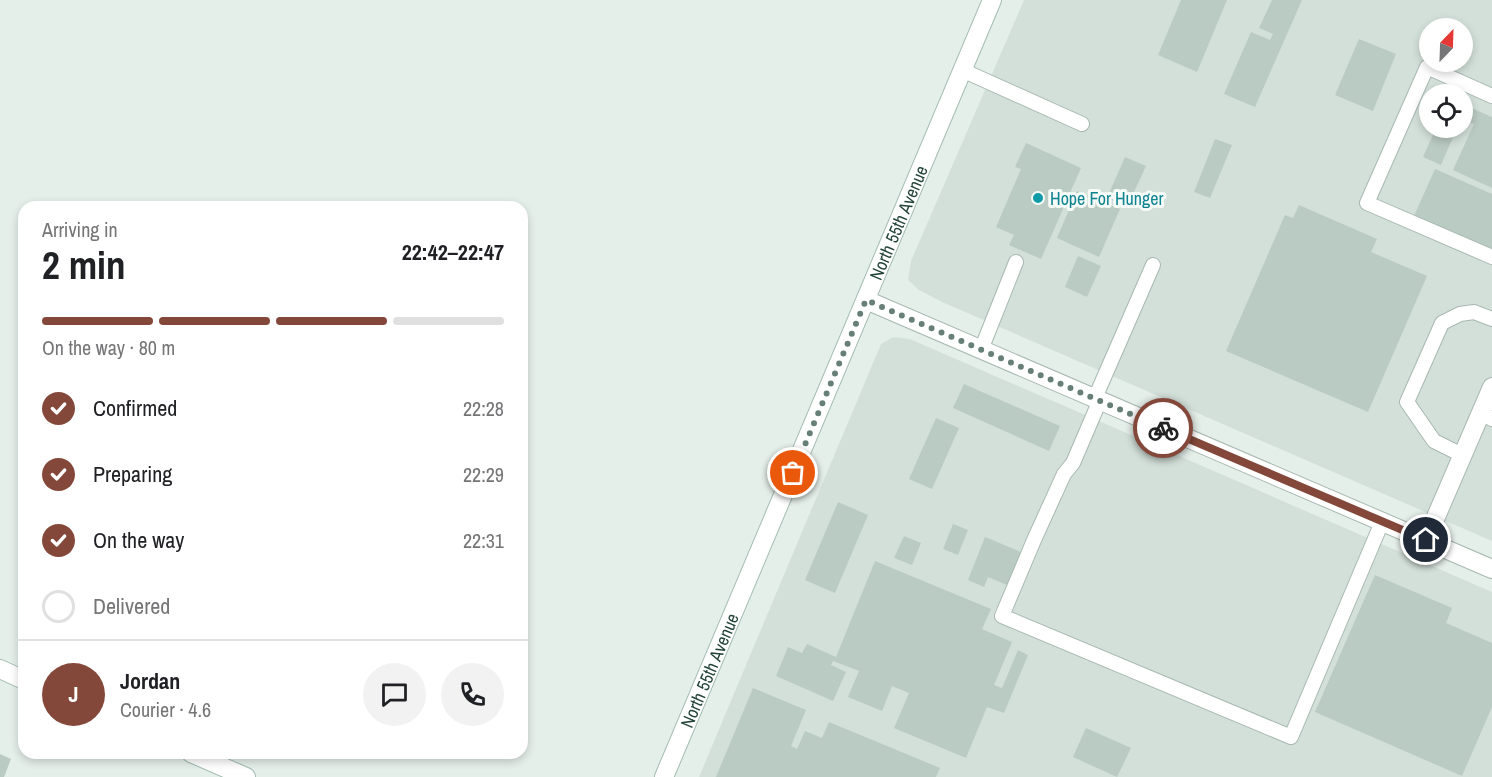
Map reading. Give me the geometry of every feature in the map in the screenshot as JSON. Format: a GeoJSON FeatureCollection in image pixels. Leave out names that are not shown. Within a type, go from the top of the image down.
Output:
{"type":"FeatureCollection","features":[{"type":"Feature","properties":{"kind":"street","name":"North 55th Avenue"},"geometry":{"type":"LineString","coordinates":[[664,777],[992,0]]}},
{"type":"Feature","properties":{"kind":"street"},"geometry":{"type":"LineString","coordinates":[[866,300],[1492,569]]}},
{"type":"Feature","properties":{"kind":"street"},"geometry":{"type":"LineString","coordinates":[[1426,540],[1462,456],[1486,416],[1492,387]]}},
{"type":"Feature","properties":{"kind":"street"},"geometry":{"type":"LineString","coordinates":[[0,669],[18,677]]}},
{"type":"Feature","properties":{"kind":"street"},"geometry":{"type":"LineString","coordinates":[[205,759],[246,777]]}},
{"type":"Feature","properties":{"kind":"lane"},"geometry":{"type":"LineString","coordinates":[[1492,96],[1427,67],[1367,203],[1492,257]]}},
{"type":"Feature","properties":{"kind":"lane"},"geometry":{"type":"LineString","coordinates":[[962,70],[1082,124]]}},
{"type":"Feature","properties":{"kind":"lane"},"geometry":{"type":"LineString","coordinates":[[981,350],[1016,262]]}},
{"type":"Feature","properties":{"kind":"lane"},"geometry":{"type":"LineString","coordinates":[[1153,265],[1073,463],[1064,474],[1002,616],[1291,737],[1382,522]]}},
{"type":"Feature","properties":{"kind":"lane"},"geometry":{"type":"LineString","coordinates":[[1462,456],[1434,441],[1407,402],[1442,324],[1460,314],[1474,312],[1492,319]]}},
{"type":"Feature","properties":{"kind":"shaded area"},"geometry":{"type":"Polygon","coordinates":[[[1024,0],[1492,0],[1492,541],[942,302],[919,290],[908,280],[911,261],[1024,0]]]}},
{"type":"Feature","properties":{"kind":"shaded area"},"geometry":{"type":"Polygon","coordinates":[[[893,337],[910,339],[1492,592],[1492,777],[699,777],[881,344],[893,337]]]}},
{"type":"Feature","properties":{"kind":"building"},"geometry":{"type":"Polygon","coordinates":[[[1181,0],[1227,0],[1197,72],[1158,55],[1181,0]]]}},
{"type":"Feature","properties":{"kind":"building"},"geometry":{"type":"Polygon","coordinates":[[[1272,0],[1302,0],[1255,107],[1224,94],[1251,32],[1270,40],[1273,34],[1259,28],[1272,0]]]}},
{"type":"Feature","properties":{"kind":"building"},"geometry":{"type":"Polygon","coordinates":[[[1359,39],[1396,54],[1373,111],[1335,95],[1359,39]]]}},
{"type":"Feature","properties":{"kind":"building"},"geometry":{"type":"Polygon","coordinates":[[[1473,109],[1492,117],[1492,188],[1453,170],[1468,138],[1473,138],[1473,109]]]}},
{"type":"Feature","properties":{"kind":"building"},"geometry":{"type":"Polygon","coordinates":[[[1432,138],[1453,138],[1441,165],[1423,157],[1432,138]]]}},
{"type":"Feature","properties":{"kind":"building"},"geometry":{"type":"Polygon","coordinates":[[[1215,139],[1232,145],[1210,198],[1194,192],[1215,139]]]}},
{"type":"Feature","properties":{"kind":"building","name":"Hope For Hunger"},"geometry":{"type":"Polygon","coordinates":[[[1026,143],[1081,168],[1041,259],[1009,245],[1014,235],[996,227],[1021,169],[1015,167],[1026,143]]]}},
{"type":"Feature","properties":{"kind":"building"},"geometry":{"type":"Polygon","coordinates":[[[1125,157],[1146,166],[1127,207],[1107,198],[1125,157]]]}},
{"type":"Feature","properties":{"kind":"building"},"geometry":{"type":"Polygon","coordinates":[[[1435,169],[1492,194],[1492,251],[1414,216],[1435,169]]]}},
{"type":"Feature","properties":{"kind":"building"},"geometry":{"type":"Polygon","coordinates":[[[1077,191],[1120,209],[1099,257],[1057,238],[1077,191]]]}},
{"type":"Feature","properties":{"kind":"building"},"geometry":{"type":"Polygon","coordinates":[[[1299,205],[1377,239],[1371,252],[1427,276],[1368,412],[1226,351],[1285,215],[1293,218],[1299,205]]]}},
{"type":"Feature","properties":{"kind":"building"},"geometry":{"type":"Polygon","coordinates":[[[1078,256],[1101,266],[1087,297],[1065,287],[1078,256]]]}},
{"type":"Feature","properties":{"kind":"building"},"geometry":{"type":"Polygon","coordinates":[[[964,384],[1060,426],[1049,451],[953,408],[964,384]]]}},
{"type":"Feature","properties":{"kind":"building"},"geometry":{"type":"Polygon","coordinates":[[[936,418],[959,428],[932,489],[909,479],[936,418]]]}},
{"type":"Feature","properties":{"kind":"building"},"geometry":{"type":"Polygon","coordinates":[[[838,502],[868,515],[835,593],[805,580],[838,502]]]}},
{"type":"Feature","properties":{"kind":"building"},"geometry":{"type":"Polygon","coordinates":[[[953,524],[968,530],[958,555],[943,549],[953,524]]]}},
{"type":"Feature","properties":{"kind":"building"},"geometry":{"type":"Polygon","coordinates":[[[904,536],[921,543],[912,565],[894,558],[904,536]]]}},
{"type":"Feature","properties":{"kind":"building"},"geometry":{"type":"Polygon","coordinates":[[[985,537],[1021,552],[1007,585],[988,577],[984,587],[968,580],[985,537]]]}},
{"type":"Feature","properties":{"kind":"building"},"geometry":{"type":"Polygon","coordinates":[[[875,561],[991,609],[982,629],[1012,642],[994,685],[1002,688],[1018,650],[1028,655],[1004,713],[987,707],[966,758],[894,728],[909,693],[892,686],[882,711],[848,697],[859,671],[833,661],[831,665],[846,672],[833,701],[776,676],[788,647],[802,653],[807,644],[836,657],[875,561]]]}},
{"type":"Feature","properties":{"kind":"building"},"geometry":{"type":"Polygon","coordinates":[[[1375,575],[1452,608],[1446,623],[1492,643],[1492,707],[1462,776],[1315,712],[1375,575]]]}},
{"type":"Feature","properties":{"kind":"building"},"geometry":{"type":"Polygon","coordinates":[[[753,688],[806,710],[791,746],[797,749],[805,731],[822,738],[829,722],[940,768],[936,777],[716,777],[753,688]]]}},
{"type":"Feature","properties":{"kind":"building"},"geometry":{"type":"Polygon","coordinates":[[[1086,728],[1131,748],[1117,777],[1073,757],[1086,728]]]}},
{"type":"Feature","properties":{"kind":"building"},"geometry":{"type":"Polygon","coordinates":[[[0,754],[11,759],[4,777],[0,777],[0,754]]]}},
{"type":"Feature","properties":{"kind":"way so far"},"geometry":{"type":"LineString","coordinates":[[793,473],[866,300],[1163,428]]}},
{"type":"Feature","properties":{"kind":"place","name":"Hope For Hunger"},"geometry":{"type":"Point","coordinates":[1038,198]}},
{"type":"Feature","properties":{"kind":"route"},"geometry":{"type":"LineString","coordinates":[[1163,428],[1426,540]]}}]}
